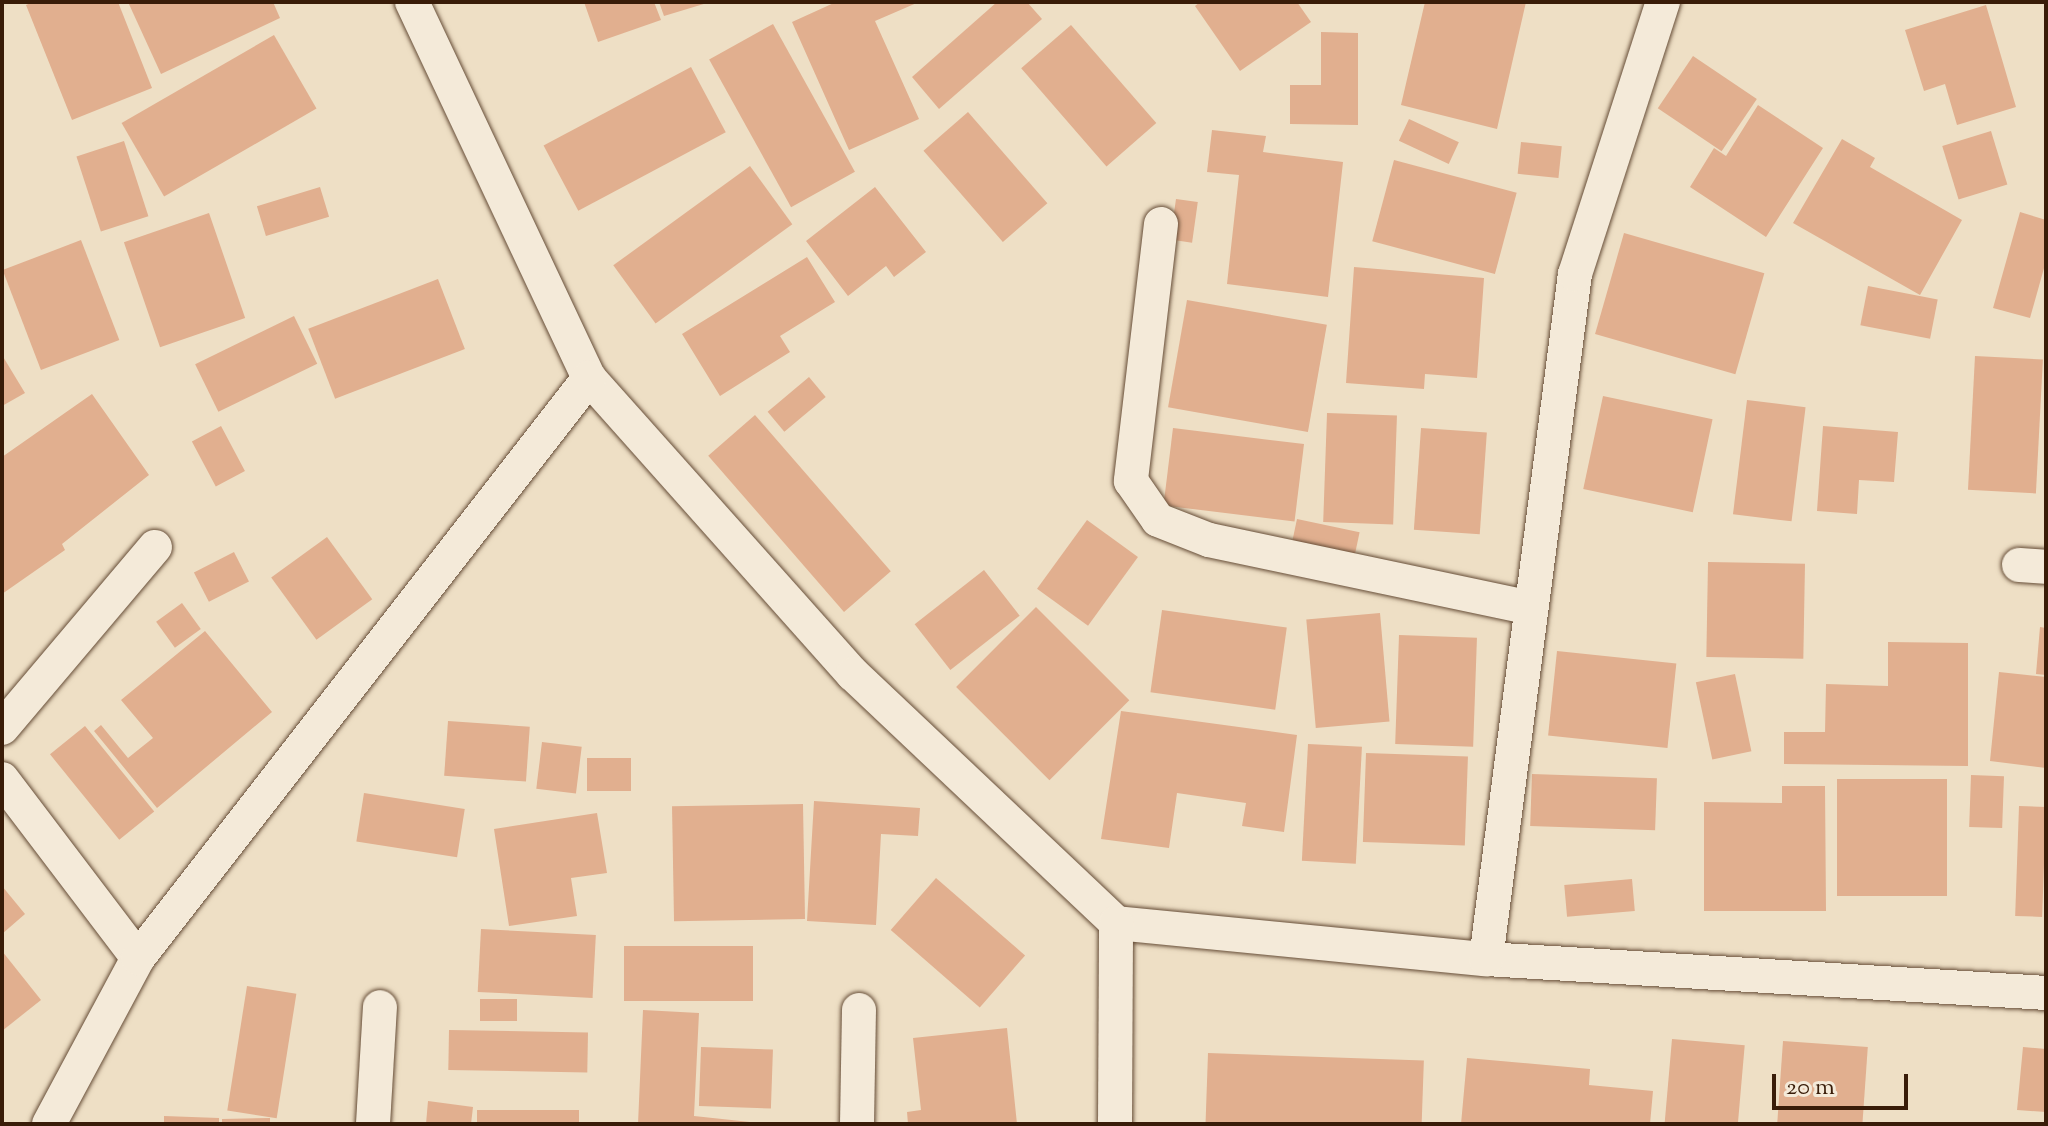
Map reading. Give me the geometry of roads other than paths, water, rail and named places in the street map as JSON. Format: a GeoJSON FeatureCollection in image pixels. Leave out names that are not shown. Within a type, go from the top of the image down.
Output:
{"type":"FeatureCollection","features":[{"type":"Feature","properties":{"kind":"street"},"geometry":{"type":"LineString","coordinates":[[412,2],[589,378],[853,674],[1116,923],[1486,959],[2046,993]]}},
{"type":"Feature","properties":{"kind":"street"},"geometry":{"type":"LineString","coordinates":[[1486,959],[1575,274],[1663,2]]}},
{"type":"Feature","properties":{"kind":"street"},"geometry":{"type":"LineString","coordinates":[[1161,224],[1131,481],[1158,520],[1209,540],[1531,608]]}},
{"type":"Feature","properties":{"kind":"street"},"geometry":{"type":"LineString","coordinates":[[49,1124],[138,958],[589,378]]}},
{"type":"Feature","properties":{"kind":"street"},"geometry":{"type":"LineString","coordinates":[[2,728],[155,547]]}},
{"type":"Feature","properties":{"kind":"street"},"geometry":{"type":"LineString","coordinates":[[2,779],[138,958]]}},
{"type":"Feature","properties":{"kind":"street"},"geometry":{"type":"LineString","coordinates":[[1115,1124],[1116,923]]}},
{"type":"Feature","properties":{"kind":"street"},"geometry":{"type":"LineString","coordinates":[[373,1124],[380,1007]]}},
{"type":"Feature","properties":{"kind":"street"},"geometry":{"type":"LineString","coordinates":[[857,1124],[859,1010]]}}]}
